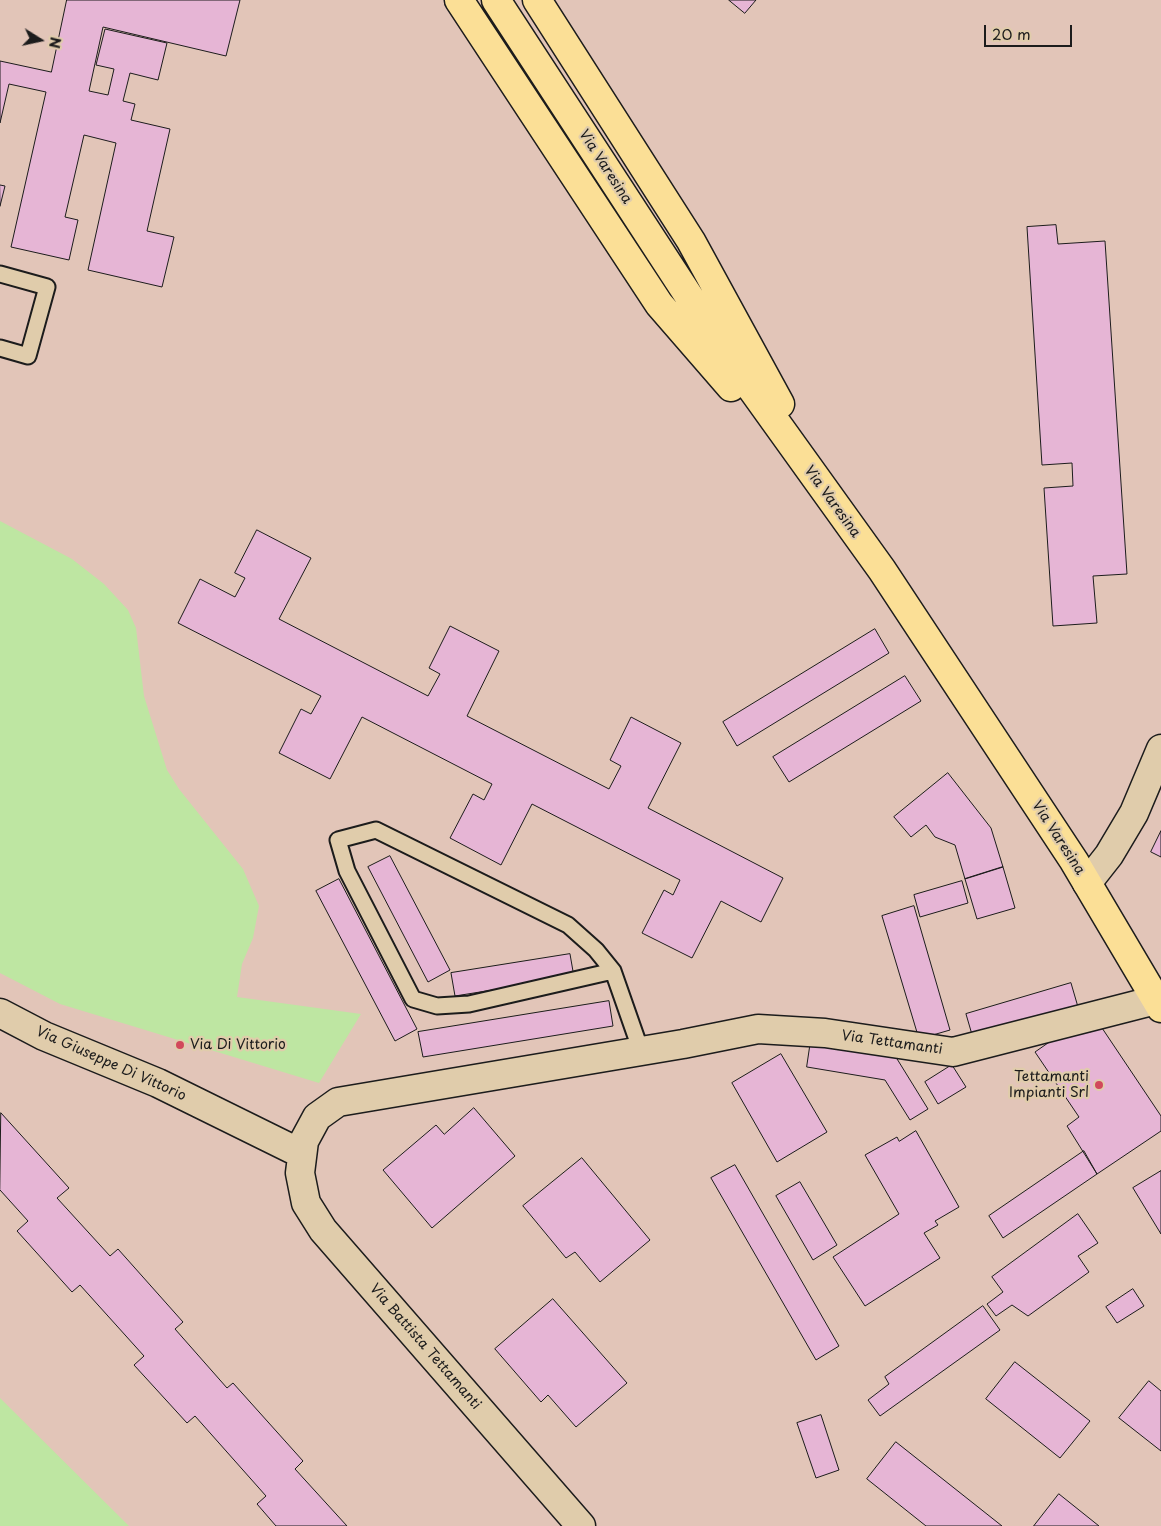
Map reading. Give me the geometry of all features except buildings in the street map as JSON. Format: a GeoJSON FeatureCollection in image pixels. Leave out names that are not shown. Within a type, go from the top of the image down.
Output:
{"type":"FeatureCollection","features":[{"type":"Feature","properties":{"kind":"main road"},"geometry":{"type":"LineString","coordinates":[[459,0],[659,304],[840,512]]}},
{"type":"Feature","properties":{"kind":"main road","name":"Via Varesina"},"geometry":{"type":"LineString","coordinates":[[496,0],[724,350],[882,570],[1087,883],[1158,1004]]}},
{"type":"Feature","properties":{"kind":"main road"},"geometry":{"type":"LineString","coordinates":[[537,0],[691,241],[840,512]]}},
{"type":"Feature","properties":{"kind":"street"},"geometry":{"type":"LineString","coordinates":[[1087,883],[1109,855],[1134,813],[1161,749]]}},
{"type":"Feature","properties":{"kind":"street","name":"Via Tettamanti"},"geometry":{"type":"LineString","coordinates":[[641,1051],[758,1029],[825,1033],[953,1052],[1158,1004]]}},
{"type":"Feature","properties":{"kind":"street","name":"Via Giuseppe Di Vittorio"},"geometry":{"type":"LineString","coordinates":[[0,1013],[44,1036],[158,1083],[302,1154]]}},
{"type":"Feature","properties":{"kind":"street","name":"Via Battista Tettamanti"},"geometry":{"type":"LineString","coordinates":[[581,1526],[323,1230],[306,1203],[300,1173],[302,1154],[304,1141],[317,1117],[338,1102],[641,1051]]}},
{"type":"Feature","properties":{"kind":"lane"},"geometry":{"type":"LineString","coordinates":[[0,274],[46,287],[28,356],[0,348]]}},
{"type":"Feature","properties":{"kind":"lane"},"geometry":{"type":"LineString","coordinates":[[613,971],[469,1004],[437,1006],[413,999],[347,871],[338,840],[376,830],[568,925],[596,950],[613,971],[641,1051]]}},
{"type":"Feature","properties":{"kind":"green space"},"geometry":{"type":"Polygon","coordinates":[[[0,521],[72,559],[104,584],[128,610],[136,628],[144,696],[167,770],[179,789],[243,869],[259,906],[253,938],[242,964],[237,997],[361,1014],[319,1083],[60,1004],[0,973],[0,521]]]}},
{"type":"Feature","properties":{"kind":"green space"},"geometry":{"type":"Polygon","coordinates":[[[0,1398],[129,1526],[0,1526],[0,1398]]]}},
{"type":"Feature","properties":{"kind":"place","name":"Via Di Vittorio"},"geometry":{"type":"Point","coordinates":[180,1045]}},
{"type":"Feature","properties":{"kind":"place","name":"Tettamanti Impianti Srl"},"geometry":{"type":"Point","coordinates":[1099,1085]}}]}
